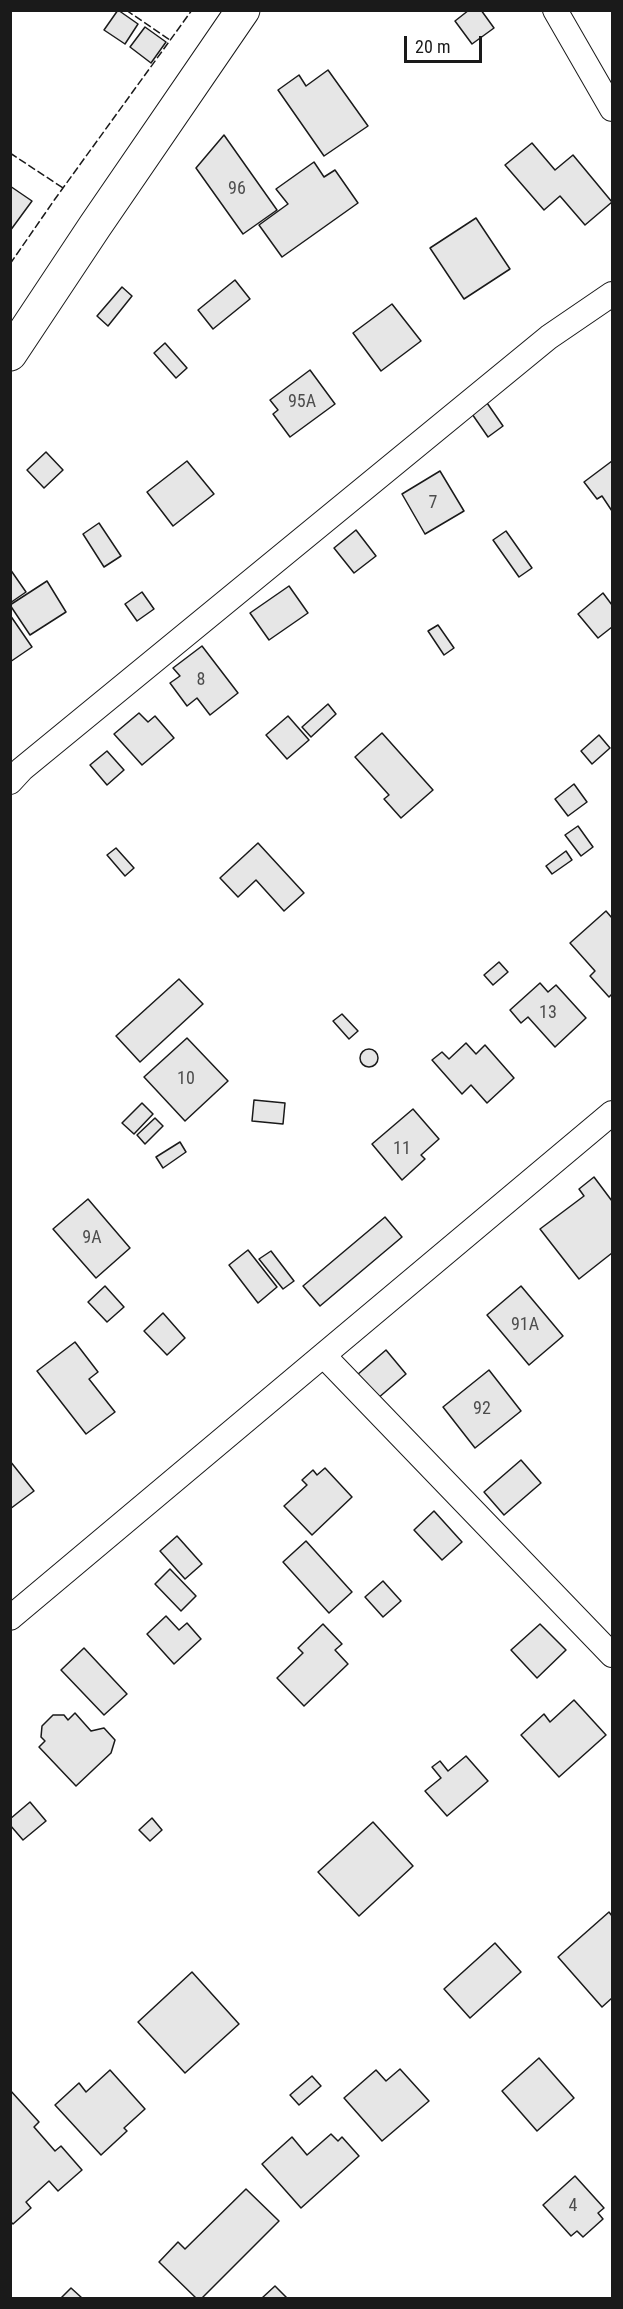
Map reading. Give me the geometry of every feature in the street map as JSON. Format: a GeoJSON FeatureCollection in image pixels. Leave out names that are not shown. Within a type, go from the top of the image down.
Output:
{"type":"FeatureCollection","features":[{"type":"Feature","properties":{"kind":"street"},"geometry":{"type":"LineString","coordinates":[[10,354],[243,10]]}},
{"type":"Feature","properties":{"kind":"street"},"geometry":{"type":"LineString","coordinates":[[555,10],[612,109]]}},
{"type":"Feature","properties":{"kind":"street"},"geometry":{"type":"LineString","coordinates":[[14,769],[549,337],[612,294]]}},
{"type":"Feature","properties":{"kind":"street"},"geometry":{"type":"LineString","coordinates":[[10,1618],[612,1113]]}},
{"type":"Feature","properties":{"kind":"street"},"geometry":{"type":"LineString","coordinates":[[324,1356],[612,1655]]}},
{"type":"Feature","properties":{"kind":"building"},"geometry":{"type":"Polygon","coordinates":[[[118,10],[138,24],[125,44],[104,30],[118,10]]]}},
{"type":"Feature","properties":{"kind":"building"},"geometry":{"type":"Polygon","coordinates":[[[469,10],[481,10],[494,28],[472,44],[455,21],[469,10]]]}},
{"type":"Feature","properties":{"kind":"building"},"geometry":{"type":"Polygon","coordinates":[[[145,27],[166,42],[151,63],[130,47],[145,27]]]}},
{"type":"Feature","properties":{"kind":"building"},"geometry":{"type":"Polygon","coordinates":[[[328,70],[368,126],[324,156],[278,90],[299,75],[306,86],[328,70]]]}},
{"type":"Feature","properties":{"kind":"building"},"geometry":{"type":"Polygon","coordinates":[[[224,135],[277,210],[243,234],[196,168],[224,135]]]}},
{"type":"Feature","properties":{"kind":"building"},"geometry":{"type":"Polygon","coordinates":[[[532,143],[555,170],[573,155],[612,202],[585,225],[560,196],[544,210],[505,165],[532,143]]]}},
{"type":"Feature","properties":{"kind":"building"},"geometry":{"type":"Polygon","coordinates":[[[314,162],[324,177],[335,170],[358,203],[282,257],[259,225],[288,204],[276,189],[314,162]]]}},
{"type":"Feature","properties":{"kind":"building"},"geometry":{"type":"Polygon","coordinates":[[[10,186],[32,201],[10,231],[10,186]]]}},
{"type":"Feature","properties":{"kind":"building"},"geometry":{"type":"Polygon","coordinates":[[[476,218],[510,269],[464,299],[430,248],[476,218]]]}},
{"type":"Feature","properties":{"kind":"building"},"geometry":{"type":"Polygon","coordinates":[[[235,280],[250,299],[213,329],[198,310],[235,280]]]}},
{"type":"Feature","properties":{"kind":"building"},"geometry":{"type":"Polygon","coordinates":[[[122,287],[132,296],[108,326],[97,316],[122,287]]]}},
{"type":"Feature","properties":{"kind":"building"},"geometry":{"type":"Polygon","coordinates":[[[392,304],[421,341],[381,371],[353,333],[392,304]]]}},
{"type":"Feature","properties":{"kind":"building"},"geometry":{"type":"Polygon","coordinates":[[[165,343],[187,368],[176,378],[154,353],[165,343]]]}},
{"type":"Feature","properties":{"kind":"building"},"geometry":{"type":"Polygon","coordinates":[[[310,370],[335,404],[290,437],[273,414],[278,410],[270,400],[310,370]]]}},
{"type":"Feature","properties":{"kind":"building"},"geometry":{"type":"Polygon","coordinates":[[[485,400],[503,426],[488,437],[470,411],[485,400]]]}},
{"type":"Feature","properties":{"kind":"building"},"geometry":{"type":"Polygon","coordinates":[[[46,452],[63,470],[44,488],[27,470],[46,452]]]}},
{"type":"Feature","properties":{"kind":"building"},"geometry":{"type":"Polygon","coordinates":[[[187,461],[214,494],[173,526],[147,492],[187,461]]]}},
{"type":"Feature","properties":{"kind":"building"},"geometry":{"type":"Polygon","coordinates":[[[612,461],[612,511],[602,496],[597,499],[584,482],[612,461]]]}},
{"type":"Feature","properties":{"kind":"building"},"geometry":{"type":"Polygon","coordinates":[[[440,471],[464,511],[425,534],[402,494],[440,471]]]}},
{"type":"Feature","properties":{"kind":"building"},"geometry":{"type":"Polygon","coordinates":[[[99,523],[121,556],[104,567],[83,534],[99,523]]]}},
{"type":"Feature","properties":{"kind":"building"},"geometry":{"type":"Polygon","coordinates":[[[356,530],[376,556],[354,573],[334,548],[356,530]]]}},
{"type":"Feature","properties":{"kind":"building"},"geometry":{"type":"Polygon","coordinates":[[[506,531],[532,568],[519,577],[493,540],[506,531]]]}},
{"type":"Feature","properties":{"kind":"building"},"geometry":{"type":"Polygon","coordinates":[[[10,569],[26,592],[10,603],[10,569]]]}},
{"type":"Feature","properties":{"kind":"building"},"geometry":{"type":"Polygon","coordinates":[[[47,581],[66,612],[30,635],[10,605],[47,581]]]}},
{"type":"Feature","properties":{"kind":"building"},"geometry":{"type":"Polygon","coordinates":[[[289,586],[308,613],[269,640],[250,613],[289,586]]]}},
{"type":"Feature","properties":{"kind":"building"},"geometry":{"type":"Polygon","coordinates":[[[142,592],[154,609],[137,621],[125,604],[142,592]]]}},
{"type":"Feature","properties":{"kind":"building"},"geometry":{"type":"Polygon","coordinates":[[[603,593],[612,605],[612,627],[598,638],[578,614],[603,593]]]}},
{"type":"Feature","properties":{"kind":"building"},"geometry":{"type":"Polygon","coordinates":[[[10,615],[32,647],[10,662],[10,615]]]}},
{"type":"Feature","properties":{"kind":"building"},"geometry":{"type":"Polygon","coordinates":[[[438,625],[454,648],[444,655],[428,631],[438,625]]]}},
{"type":"Feature","properties":{"kind":"building"},"geometry":{"type":"Polygon","coordinates":[[[202,646],[238,693],[210,715],[197,698],[187,706],[170,683],[180,676],[173,668],[202,646]]]}},
{"type":"Feature","properties":{"kind":"building"},"geometry":{"type":"Polygon","coordinates":[[[328,704],[336,714],[311,737],[302,727],[328,704]]]}},
{"type":"Feature","properties":{"kind":"building"},"geometry":{"type":"Polygon","coordinates":[[[139,713],[148,722],[155,716],[174,738],[142,765],[114,734],[139,713]]]}},
{"type":"Feature","properties":{"kind":"building"},"geometry":{"type":"Polygon","coordinates":[[[288,716],[309,740],[287,759],[266,735],[288,716]]]}},
{"type":"Feature","properties":{"kind":"building"},"geometry":{"type":"Polygon","coordinates":[[[382,733],[433,790],[401,818],[384,799],[389,795],[355,757],[382,733]]]}},
{"type":"Feature","properties":{"kind":"building"},"geometry":{"type":"Polygon","coordinates":[[[599,735],[610,748],[592,764],[581,751],[599,735]]]}},
{"type":"Feature","properties":{"kind":"building"},"geometry":{"type":"Polygon","coordinates":[[[107,751],[124,770],[107,785],[90,765],[107,751]]]}},
{"type":"Feature","properties":{"kind":"building"},"geometry":{"type":"Polygon","coordinates":[[[574,784],[587,802],[568,816],[555,799],[574,784]]]}},
{"type":"Feature","properties":{"kind":"building"},"geometry":{"type":"Polygon","coordinates":[[[578,826],[593,847],[581,856],[565,835],[578,826]]]}},
{"type":"Feature","properties":{"kind":"building"},"geometry":{"type":"Polygon","coordinates":[[[258,843],[304,893],[284,911],[256,880],[238,897],[220,878],[258,843]]]}},
{"type":"Feature","properties":{"kind":"building"},"geometry":{"type":"Polygon","coordinates":[[[116,848],[134,868],[125,876],[107,855],[116,848]]]}},
{"type":"Feature","properties":{"kind":"building"},"geometry":{"type":"Polygon","coordinates":[[[566,851],[572,860],[552,874],[546,866],[566,851]]]}},
{"type":"Feature","properties":{"kind":"building"},"geometry":{"type":"Polygon","coordinates":[[[606,911],[612,918],[612,994],[609,997],[590,976],[595,971],[570,943],[606,911]]]}},
{"type":"Feature","properties":{"kind":"building"},"geometry":{"type":"Polygon","coordinates":[[[499,962],[508,972],[493,985],[484,975],[499,962]]]}},
{"type":"Feature","properties":{"kind":"building"},"geometry":{"type":"Polygon","coordinates":[[[179,979],[203,1004],[140,1062],[116,1036],[179,979]]]}},
{"type":"Feature","properties":{"kind":"building"},"geometry":{"type":"Polygon","coordinates":[[[540,983],[548,992],[556,985],[586,1018],[555,1047],[528,1017],[521,1023],[510,1010],[540,983]]]}},
{"type":"Feature","properties":{"kind":"building"},"geometry":{"type":"Polygon","coordinates":[[[342,1014],[358,1031],[349,1039],[333,1021],[342,1014]]]}},
{"type":"Feature","properties":{"kind":"building"},"geometry":{"type":"Polygon","coordinates":[[[187,1038],[228,1081],[185,1121],[144,1077],[187,1038]]]}},
{"type":"Feature","properties":{"kind":"building"},"geometry":{"type":"Polygon","coordinates":[[[466,1043],[476,1054],[485,1045],[514,1078],[487,1103],[471,1085],[462,1094],[432,1060],[442,1052],[449,1059],[466,1043]]]}},
{"type":"Feature","properties":{"kind":"building"},"geometry":{"type":"Polygon","coordinates":[[[369,1049],[375,1052],[378,1058],[375,1064],[369,1067],[363,1064],[360,1058],[363,1052],[369,1049]]]}},
{"type":"Feature","properties":{"kind":"building"},"geometry":{"type":"Polygon","coordinates":[[[254,1100],[285,1103],[283,1124],[252,1121],[254,1100]]]}},
{"type":"Feature","properties":{"kind":"building"},"geometry":{"type":"Polygon","coordinates":[[[142,1103],[153,1114],[134,1134],[122,1123],[142,1103]]]}},
{"type":"Feature","properties":{"kind":"building"},"geometry":{"type":"Polygon","coordinates":[[[413,1109],[439,1139],[421,1155],[425,1159],[402,1180],[372,1144],[413,1109]]]}},
{"type":"Feature","properties":{"kind":"building"},"geometry":{"type":"Polygon","coordinates":[[[155,1118],[163,1126],[145,1144],[137,1135],[155,1118]]]}},
{"type":"Feature","properties":{"kind":"building"},"geometry":{"type":"Polygon","coordinates":[[[180,1142],[186,1152],[163,1168],[156,1157],[180,1142]]]}},
{"type":"Feature","properties":{"kind":"building"},"geometry":{"type":"Polygon","coordinates":[[[594,1177],[612,1201],[612,1253],[579,1279],[540,1229],[584,1196],[579,1189],[594,1177]]]}},
{"type":"Feature","properties":{"kind":"building"},"geometry":{"type":"Polygon","coordinates":[[[88,1199],[130,1248],[96,1278],[53,1229],[88,1199]]]}},
{"type":"Feature","properties":{"kind":"building"},"geometry":{"type":"Polygon","coordinates":[[[385,1217],[402,1237],[320,1306],[303,1286],[385,1217]]]}},
{"type":"Feature","properties":{"kind":"building"},"geometry":{"type":"Polygon","coordinates":[[[248,1250],[277,1287],[258,1303],[229,1265],[248,1250]]]}},
{"type":"Feature","properties":{"kind":"building"},"geometry":{"type":"Polygon","coordinates":[[[271,1251],[294,1281],[283,1289],[259,1259],[271,1251]]]}},
{"type":"Feature","properties":{"kind":"building"},"geometry":{"type":"Polygon","coordinates":[[[105,1286],[124,1307],[107,1322],[88,1302],[105,1286]]]}},
{"type":"Feature","properties":{"kind":"building"},"geometry":{"type":"Polygon","coordinates":[[[521,1286],[563,1336],[529,1365],[487,1315],[521,1286]]]}},
{"type":"Feature","properties":{"kind":"building"},"geometry":{"type":"Polygon","coordinates":[[[163,1313],[185,1338],[167,1355],[144,1331],[163,1313]]]}},
{"type":"Feature","properties":{"kind":"building"},"geometry":{"type":"Polygon","coordinates":[[[75,1342],[98,1372],[89,1379],[115,1412],[86,1434],[37,1371],[75,1342]]]}},
{"type":"Feature","properties":{"kind":"building"},"geometry":{"type":"Polygon","coordinates":[[[386,1350],[406,1374],[377,1399],[357,1375],[386,1350]]]}},
{"type":"Feature","properties":{"kind":"building"},"geometry":{"type":"Polygon","coordinates":[[[489,1370],[521,1411],[475,1448],[443,1407],[489,1370]]]}},
{"type":"Feature","properties":{"kind":"building"},"geometry":{"type":"Polygon","coordinates":[[[521,1460],[541,1483],[504,1515],[484,1492],[521,1460]]]}},
{"type":"Feature","properties":{"kind":"building"},"geometry":{"type":"Polygon","coordinates":[[[10,1461],[34,1491],[10,1509],[10,1461]]]}},
{"type":"Feature","properties":{"kind":"building"},"geometry":{"type":"Polygon","coordinates":[[[325,1468],[352,1497],[312,1535],[284,1506],[307,1485],[302,1480],[313,1470],[317,1475],[325,1468]]]}},
{"type":"Feature","properties":{"kind":"building"},"geometry":{"type":"Polygon","coordinates":[[[434,1511],[462,1542],[442,1560],[414,1530],[434,1511]]]}},
{"type":"Feature","properties":{"kind":"building"},"geometry":{"type":"Polygon","coordinates":[[[177,1536],[202,1564],[185,1579],[160,1551],[177,1536]]]}},
{"type":"Feature","properties":{"kind":"building"},"geometry":{"type":"Polygon","coordinates":[[[306,1541],[352,1592],[329,1613],[283,1562],[306,1541]]]}},
{"type":"Feature","properties":{"kind":"building"},"geometry":{"type":"Polygon","coordinates":[[[170,1569],[196,1596],[181,1611],[155,1584],[170,1569]]]}},
{"type":"Feature","properties":{"kind":"building"},"geometry":{"type":"Polygon","coordinates":[[[383,1581],[401,1601],[383,1617],[365,1597],[383,1581]]]}},
{"type":"Feature","properties":{"kind":"building"},"geometry":{"type":"Polygon","coordinates":[[[166,1616],[179,1630],[187,1623],[201,1639],[174,1664],[147,1634],[166,1616]]]}},
{"type":"Feature","properties":{"kind":"building"},"geometry":{"type":"Polygon","coordinates":[[[323,1624],[342,1644],[335,1650],[348,1664],[304,1706],[277,1678],[303,1653],[298,1648],[323,1624]]]}},
{"type":"Feature","properties":{"kind":"building"},"geometry":{"type":"Polygon","coordinates":[[[540,1624],[566,1650],[537,1678],[511,1650],[540,1624]]]}},
{"type":"Feature","properties":{"kind":"building"},"geometry":{"type":"Polygon","coordinates":[[[84,1648],[127,1694],[104,1715],[61,1670],[84,1648]]]}},
{"type":"Feature","properties":{"kind":"building"},"geometry":{"type":"Polygon","coordinates":[[[574,1700],[606,1735],[559,1777],[521,1735],[544,1714],[550,1722],[574,1700]]]}},
{"type":"Feature","properties":{"kind":"building"},"geometry":{"type":"Polygon","coordinates":[[[75,1713],[91,1731],[104,1728],[115,1740],[111,1753],[76,1786],[39,1747],[45,1741],[41,1737],[42,1726],[53,1715],[64,1715],[68,1720],[75,1713]]]}},
{"type":"Feature","properties":{"kind":"building"},"geometry":{"type":"Polygon","coordinates":[[[466,1756],[488,1781],[447,1816],[425,1791],[441,1778],[432,1767],[440,1761],[448,1771],[466,1756]]]}},
{"type":"Feature","properties":{"kind":"building"},"geometry":{"type":"Polygon","coordinates":[[[30,1802],[46,1821],[23,1840],[10,1825],[10,1819],[30,1802]]]}},
{"type":"Feature","properties":{"kind":"building"},"geometry":{"type":"Polygon","coordinates":[[[152,1818],[162,1830],[150,1841],[139,1830],[152,1818]]]}},
{"type":"Feature","properties":{"kind":"building"},"geometry":{"type":"Polygon","coordinates":[[[373,1822],[413,1866],[359,1916],[318,1872],[373,1822]]]}},
{"type":"Feature","properties":{"kind":"building"},"geometry":{"type":"Polygon","coordinates":[[[609,1912],[612,1916],[612,1998],[602,2007],[558,1957],[609,1912]]]}},
{"type":"Feature","properties":{"kind":"building"},"geometry":{"type":"Polygon","coordinates":[[[495,1943],[521,1972],[470,2018],[444,1989],[495,1943]]]}},
{"type":"Feature","properties":{"kind":"building"},"geometry":{"type":"Polygon","coordinates":[[[192,1972],[239,2024],[185,2073],[138,2022],[192,1972]]]}},
{"type":"Feature","properties":{"kind":"building"},"geometry":{"type":"Polygon","coordinates":[[[539,2058],[574,2098],[537,2131],[502,2091],[539,2058]]]}},
{"type":"Feature","properties":{"kind":"building"},"geometry":{"type":"Polygon","coordinates":[[[400,2069],[429,2101],[382,2141],[344,2098],[376,2070],[386,2081],[400,2069]]]}},
{"type":"Feature","properties":{"kind":"building"},"geometry":{"type":"Polygon","coordinates":[[[110,2070],[145,2109],[124,2128],[127,2131],[101,2155],[55,2105],[79,2083],[86,2092],[110,2070]]]}},
{"type":"Feature","properties":{"kind":"building"},"geometry":{"type":"Polygon","coordinates":[[[312,2076],[321,2086],[299,2105],[290,2095],[312,2076]]]}},
{"type":"Feature","properties":{"kind":"building"},"geometry":{"type":"Polygon","coordinates":[[[10,2090],[39,2122],[34,2127],[55,2151],[61,2146],[82,2170],[58,2191],[49,2181],[26,2202],[31,2208],[13,2224],[10,2221],[10,2090]]]}},
{"type":"Feature","properties":{"kind":"building"},"geometry":{"type":"Polygon","coordinates":[[[331,2134],[338,2141],[342,2137],[359,2156],[301,2208],[262,2164],[292,2137],[307,2155],[331,2134]]]}},
{"type":"Feature","properties":{"kind":"building"},"geometry":{"type":"Polygon","coordinates":[[[575,2176],[604,2208],[598,2213],[603,2219],[583,2237],[577,2231],[571,2236],[543,2205],[575,2176]]]}},
{"type":"Feature","properties":{"kind":"building"},"geometry":{"type":"Polygon","coordinates":[[[246,2189],[279,2221],[202,2298],[196,2298],[159,2262],[178,2242],[185,2249],[246,2189]]]}},
{"type":"Feature","properties":{"kind":"building"},"geometry":{"type":"Polygon","coordinates":[[[275,2286],[287,2298],[262,2298],[275,2286]]]}},
{"type":"Feature","properties":{"kind":"building"},"geometry":{"type":"Polygon","coordinates":[[[71,2288],[82,2298],[61,2298],[71,2288]]]}},
{"type":"Feature","properties":{"kind":"fence"},"geometry":{"type":"LineString","coordinates":[[126,10],[170,40]]}},
{"type":"Feature","properties":{"kind":"fence"},"geometry":{"type":"LineString","coordinates":[[10,264],[192,10]]}},
{"type":"Feature","properties":{"kind":"fence"},"geometry":{"type":"LineString","coordinates":[[10,153],[63,188]]}}]}
